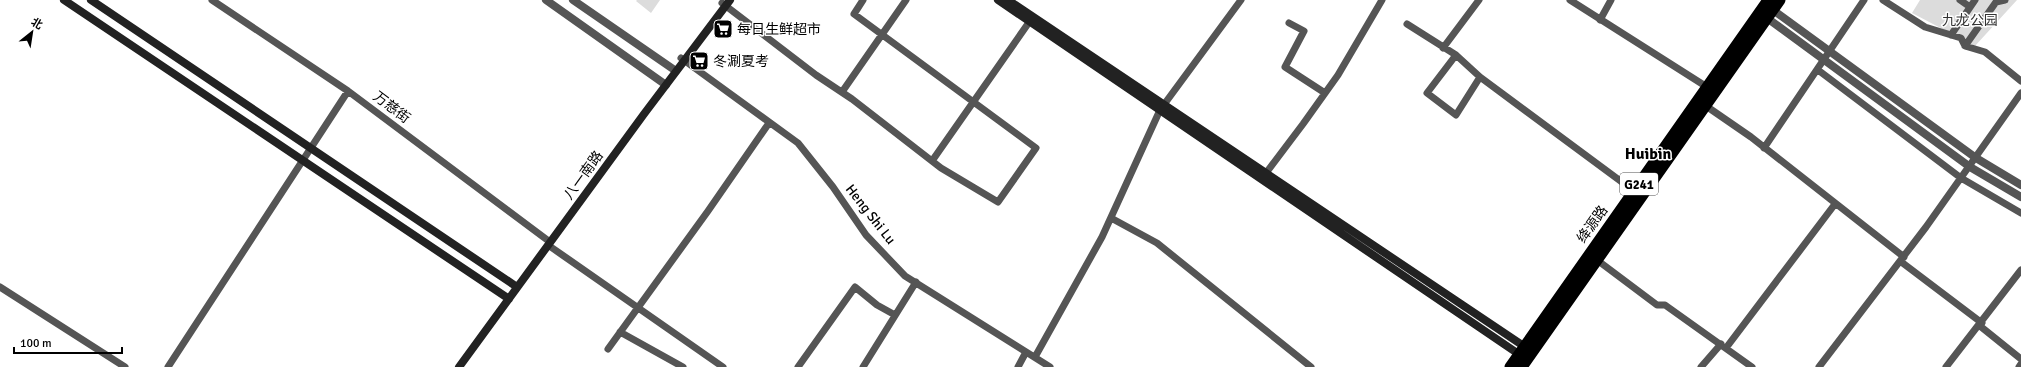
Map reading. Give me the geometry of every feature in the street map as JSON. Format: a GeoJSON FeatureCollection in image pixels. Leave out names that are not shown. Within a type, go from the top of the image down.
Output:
{"type":"FeatureCollection","features":[{"type":"Feature","properties":{"kind":"highway","name":"绛源路"},"geometry":{"type":"LineString","coordinates":[[1525,356],[1634,190],[1707,87],[1769,9],[1780,0]]}},
{"type":"Feature","properties":{"kind":"highway","name":"绛源路"},"geometry":{"type":"LineString","coordinates":[[1510,367],[1525,356],[1597,260],[1706,106],[1769,9]]}},
{"type":"Feature","properties":{"kind":"main road"},"geometry":{"type":"LineString","coordinates":[[64,0],[507,299]]}},
{"type":"Feature","properties":{"kind":"main road"},"geometry":{"type":"LineString","coordinates":[[90,0],[516,286]]}},
{"type":"Feature","properties":{"kind":"main road"},"geometry":{"type":"LineString","coordinates":[[998,0],[1032,19]]}},
{"type":"Feature","properties":{"kind":"main road"},"geometry":{"type":"LineString","coordinates":[[1008,0],[1032,19],[1264,176],[1525,356]]}},
{"type":"Feature","properties":{"kind":"main road","name":"八一南路"},"geometry":{"type":"LineString","coordinates":[[459,367],[516,286],[725,2]]}},
{"type":"Feature","properties":{"kind":"main road","name":"八一南路"},"geometry":{"type":"LineString","coordinates":[[455,367],[507,299]]}},
{"type":"Feature","properties":{"kind":"street","name":"万慈街"},"geometry":{"type":"LineString","coordinates":[[212,0],[348,91],[548,243],[637,308],[724,367]]}},
{"type":"Feature","properties":{"kind":"street"},"geometry":{"type":"LineString","coordinates":[[546,0],[665,83]]}},
{"type":"Feature","properties":{"kind":"street"},"geometry":{"type":"LineString","coordinates":[[573,0],[675,70]]}},
{"type":"Feature","properties":{"kind":"street"},"geometry":{"type":"LineString","coordinates":[[725,2],[816,75],[842,92],[932,161],[998,202],[1036,148],[854,14],[863,0]]}},
{"type":"Feature","properties":{"kind":"street"},"geometry":{"type":"LineString","coordinates":[[842,92],[906,0]]}},
{"type":"Feature","properties":{"kind":"street"},"geometry":{"type":"LineString","coordinates":[[1035,358],[1111,218],[1162,107],[1241,0]]}},
{"type":"Feature","properties":{"kind":"street"},"geometry":{"type":"LineString","coordinates":[[1264,176],[1325,93],[1382,0]]}},
{"type":"Feature","properties":{"kind":"street"},"geometry":{"type":"LineString","coordinates":[[1443,48],[1478,0]]}},
{"type":"Feature","properties":{"kind":"street"},"geometry":{"type":"LineString","coordinates":[[1570,0],[1707,87]]}},
{"type":"Feature","properties":{"kind":"street"},"geometry":{"type":"LineString","coordinates":[[1600,20],[1611,0]]}},
{"type":"Feature","properties":{"kind":"street"},"geometry":{"type":"LineString","coordinates":[[1764,148],[1830,53],[1864,0]]}},
{"type":"Feature","properties":{"kind":"street"},"geometry":{"type":"LineString","coordinates":[[1883,0],[1925,27],[1961,38],[1965,46],[1985,52],[2021,81]]}},
{"type":"Feature","properties":{"kind":"street"},"geometry":{"type":"LineString","coordinates":[[1960,0],[1970,8]]}},
{"type":"Feature","properties":{"kind":"street"},"geometry":{"type":"LineString","coordinates":[[1951,35],[1975,0]]}},
{"type":"Feature","properties":{"kind":"street"},"geometry":{"type":"LineString","coordinates":[[1965,46],[1996,2],[2005,0]]}},
{"type":"Feature","properties":{"kind":"street"},"geometry":{"type":"LineString","coordinates":[[1769,9],[1976,158],[2021,185]]}},
{"type":"Feature","properties":{"kind":"street"},"geometry":{"type":"LineString","coordinates":[[1769,9],[1824,61],[1970,167],[2021,197]]}},
{"type":"Feature","properties":{"kind":"street"},"geometry":{"type":"LineString","coordinates":[[932,161],[1032,19]]}},
{"type":"Feature","properties":{"kind":"street"},"geometry":{"type":"LineString","coordinates":[[1289,23],[1304,31],[1285,67],[1325,93]]}},
{"type":"Feature","properties":{"kind":"street"},"geometry":{"type":"LineString","coordinates":[[1407,24],[1456,55],[1480,77],[1634,190]]}},
{"type":"Feature","properties":{"kind":"street"},"geometry":{"type":"LineString","coordinates":[[1456,55],[1426,93],[1456,115],[1480,77]]}},
{"type":"Feature","properties":{"kind":"street","name":"Heng Shi Lu"},"geometry":{"type":"LineString","coordinates":[[683,60],[798,143],[833,187],[866,235],[905,276],[1050,367]]}},
{"type":"Feature","properties":{"kind":"street"},"geometry":{"type":"LineString","coordinates":[[1818,70],[1961,178],[2021,213]]}},
{"type":"Feature","properties":{"kind":"street"},"geometry":{"type":"LineString","coordinates":[[168,367],[348,91]]}},
{"type":"Feature","properties":{"kind":"street"},"geometry":{"type":"LineString","coordinates":[[1819,367],[1970,167],[2004,114],[2021,93]]}},
{"type":"Feature","properties":{"kind":"street"},"geometry":{"type":"LineString","coordinates":[[1706,106],[1764,148],[1835,204],[2021,358]]}},
{"type":"Feature","properties":{"kind":"street"},"geometry":{"type":"LineString","coordinates":[[608,349],[769,123]]}},
{"type":"Feature","properties":{"kind":"street"},"geometry":{"type":"LineString","coordinates":[[1701,367],[1724,346],[1835,204]]}},
{"type":"Feature","properties":{"kind":"street"},"geometry":{"type":"LineString","coordinates":[[1111,218],[1157,243],[1310,367]]}},
{"type":"Feature","properties":{"kind":"street"},"geometry":{"type":"LineString","coordinates":[[1597,260],[1657,305],[1665,305],[1752,367]]}},
{"type":"Feature","properties":{"kind":"street"},"geometry":{"type":"LineString","coordinates":[[1946,367],[1981,324],[2021,270]]}},
{"type":"Feature","properties":{"kind":"street"},"geometry":{"type":"LineString","coordinates":[[863,367],[916,282]]}},
{"type":"Feature","properties":{"kind":"street"},"geometry":{"type":"LineString","coordinates":[[0,287],[125,367]]}},
{"type":"Feature","properties":{"kind":"street"},"geometry":{"type":"LineString","coordinates":[[798,367],[854,287],[877,305],[895,315]]}},
{"type":"Feature","properties":{"kind":"street"},"geometry":{"type":"LineString","coordinates":[[620,332],[683,367]]}},
{"type":"Feature","properties":{"kind":"street"},"geometry":{"type":"LineString","coordinates":[[1018,367],[1026,352]]}},
{"type":"Feature","properties":{"kind":"green space"},"geometry":{"type":"Polygon","coordinates":[[[660,0],[651,13],[636,1],[660,0]]]}},
{"type":"Feature","properties":{"kind":"green space","name":"九龙公园"},"geometry":{"type":"Polygon","coordinates":[[[1920,0],[2017,0],[1975,46],[1912,13],[1920,0]]]}},
{"type":"Feature","properties":{"kind":"place","name":"每日生鲜超市"},"geometry":{"type":"Point","coordinates":[723,29]}},
{"type":"Feature","properties":{"kind":"place","name":"冬涮夏考"},"geometry":{"type":"Point","coordinates":[699,61]}},
{"type":"Feature","properties":{"kind":"district","name":"Huibin"},"geometry":{"type":"Point","coordinates":[1648,153]}}]}
